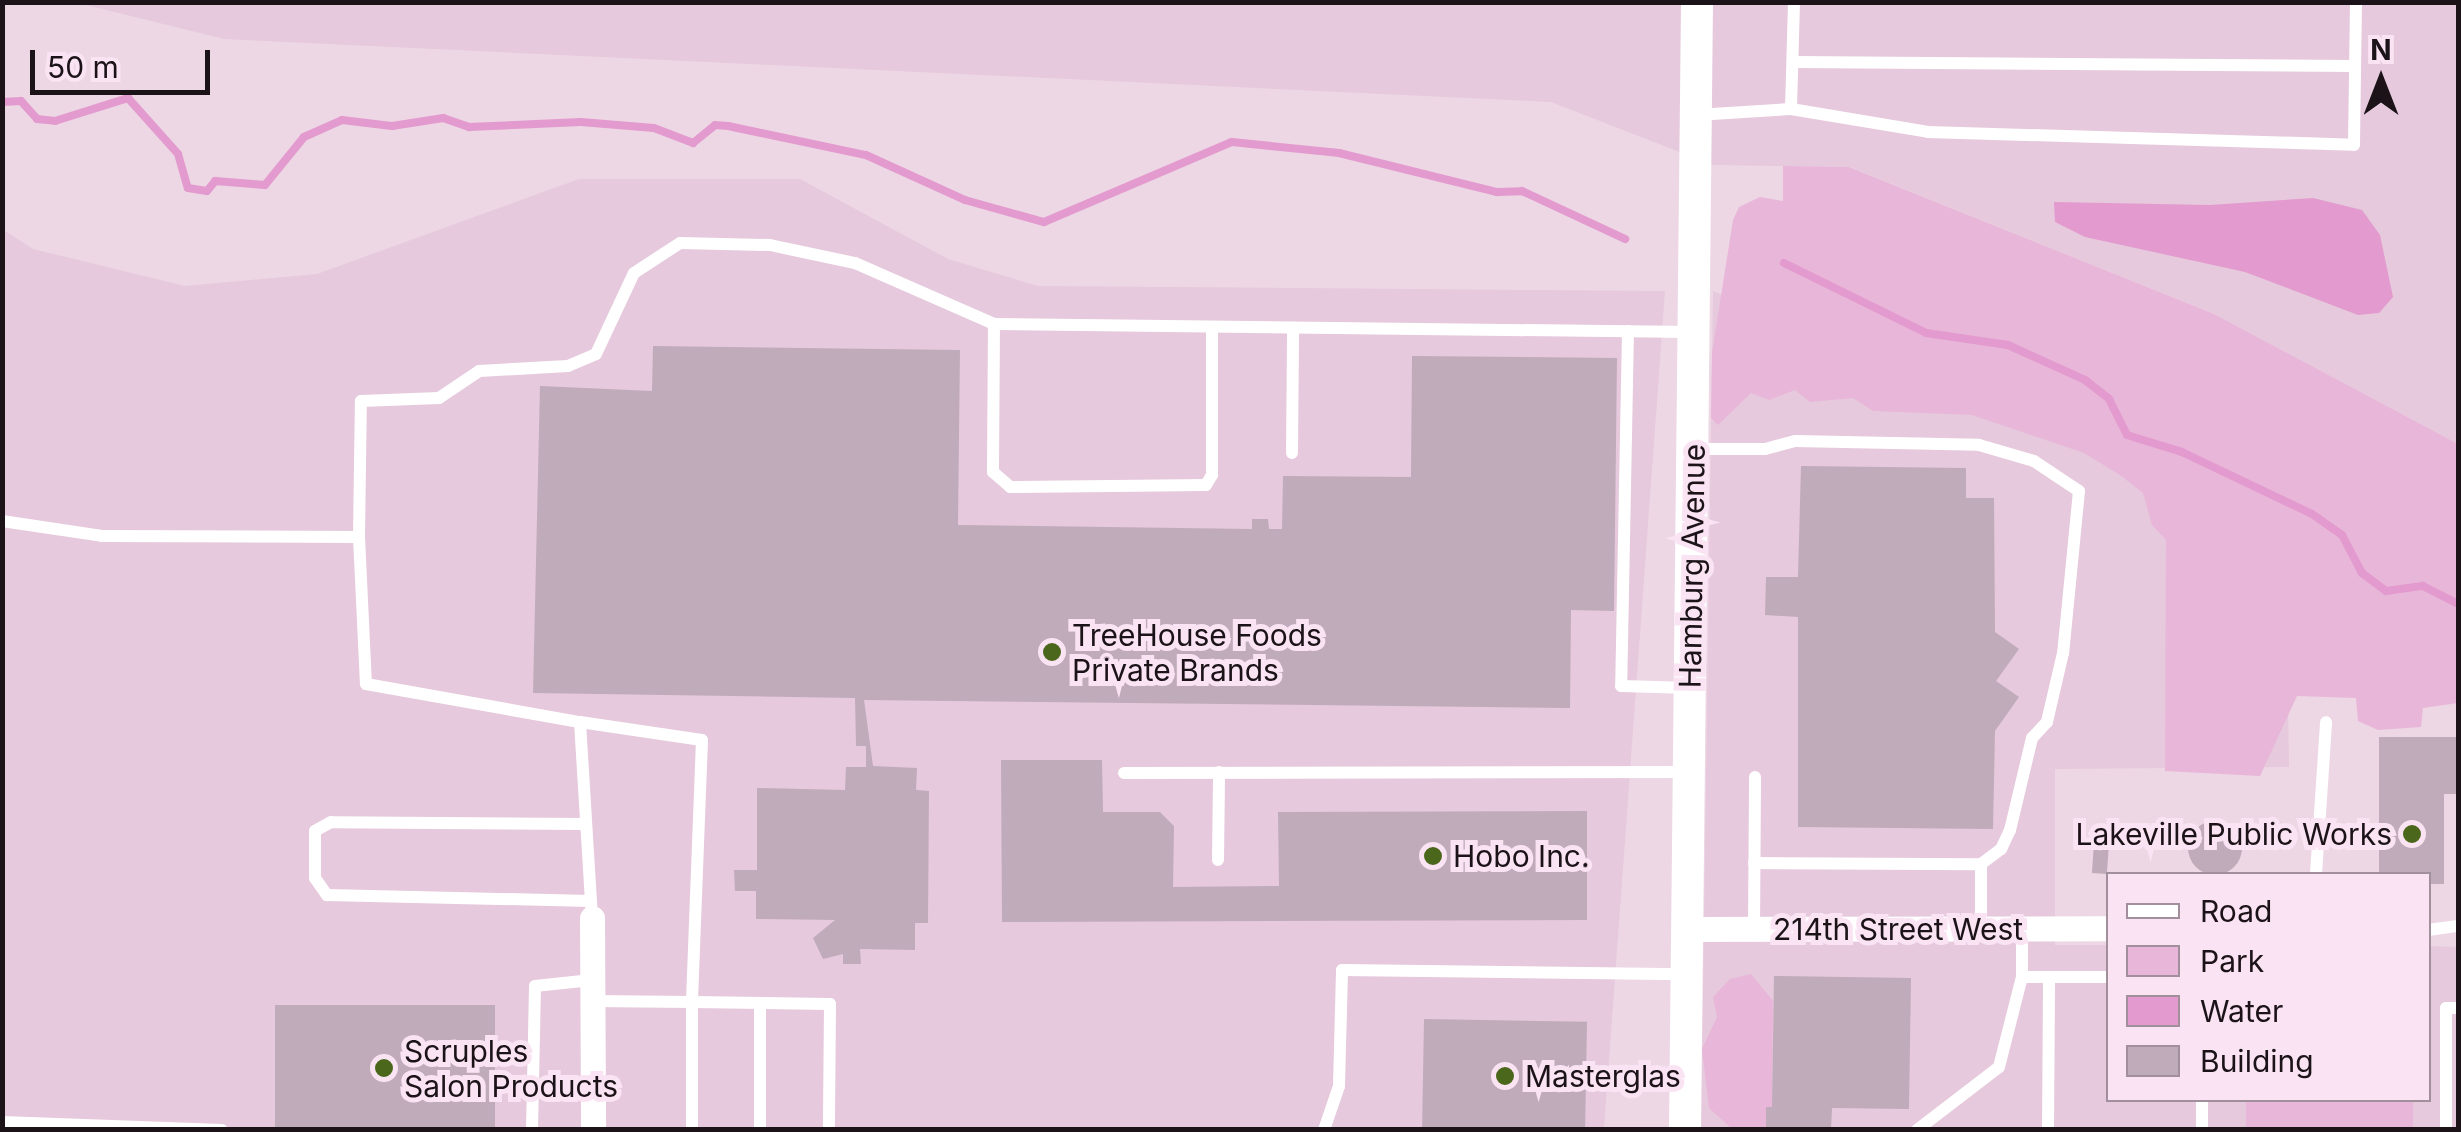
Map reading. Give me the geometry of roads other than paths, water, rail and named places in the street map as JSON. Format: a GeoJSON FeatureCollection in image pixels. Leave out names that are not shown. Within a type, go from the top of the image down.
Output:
{"type":"FeatureCollection","features":[{"type":"Feature","properties":{"kind":"street","name":"Hamburg Avenue"},"geometry":{"type":"LineString","coordinates":[[1685,1130],[1697,2]]}},
{"type":"Feature","properties":{"kind":"street"},"geometry":{"type":"LineString","coordinates":[[591,910],[593,1130]]}},
{"type":"Feature","properties":{"kind":"street","name":"214th Street West"},"geometry":{"type":"LineString","coordinates":[[1688,929],[2106,928]]}},
{"type":"Feature","properties":{"kind":"lane"},"geometry":{"type":"LineString","coordinates":[[1791,109],[1794,2]]}},
{"type":"Feature","properties":{"kind":"lane"},"geometry":{"type":"LineString","coordinates":[[1696,114],[1791,109],[1928,132],[2354,144],[2356,2]]}},
{"type":"Feature","properties":{"kind":"lane"},"geometry":{"type":"LineString","coordinates":[[1792,62],[2355,66]]}},
{"type":"Feature","properties":{"kind":"lane"},"geometry":{"type":"LineString","coordinates":[[692,1130],[692,1002],[702,740],[366,684],[359,538],[361,402],[440,398],[480,372],[568,366],[596,354],[634,272],[680,242],[770,245],[855,264],[994,324],[1694,332]]}},
{"type":"Feature","properties":{"kind":"lane"},"geometry":{"type":"LineString","coordinates":[[994,324],[993,472],[1010,487],[1206,485],[1212,476],[1212,329]]}},
{"type":"Feature","properties":{"kind":"lane"},"geometry":{"type":"LineString","coordinates":[[1292,453],[1293,329]]}},
{"type":"Feature","properties":{"kind":"lane"},"geometry":{"type":"LineString","coordinates":[[1628,332],[1622,686],[1690,688]]}},
{"type":"Feature","properties":{"kind":"lane"},"geometry":{"type":"LineString","coordinates":[[1694,449],[1765,450],[1796,441],[1979,445],[2034,462],[2079,492],[2064,653],[2046,722],[2032,738],[2010,830],[2001,849],[1981,864],[1754,863]]}},
{"type":"Feature","properties":{"kind":"lane"},"geometry":{"type":"LineString","coordinates":[[2,520],[102,536],[359,538]]}},
{"type":"Feature","properties":{"kind":"lane"},"geometry":{"type":"LineString","coordinates":[[580,722],[586,824],[591,910],[327,895],[315,878],[315,831],[331,822],[586,824]]}},
{"type":"Feature","properties":{"kind":"lane"},"geometry":{"type":"LineString","coordinates":[[2316,872],[2326,722]]}},
{"type":"Feature","properties":{"kind":"lane"},"geometry":{"type":"LineString","coordinates":[[1218,860],[1219,772]]}},
{"type":"Feature","properties":{"kind":"lane"},"geometry":{"type":"LineString","coordinates":[[1124,773],[1690,772]]}},
{"type":"Feature","properties":{"kind":"lane"},"geometry":{"type":"LineString","coordinates":[[1754,777],[1754,929]]}},
{"type":"Feature","properties":{"kind":"lane"},"geometry":{"type":"LineString","coordinates":[[1981,864],[1981,929]]}},
{"type":"Feature","properties":{"kind":"lane"},"geometry":{"type":"LineString","coordinates":[[2431,930],[2458,926]]}},
{"type":"Feature","properties":{"kind":"lane"},"geometry":{"type":"LineString","coordinates":[[1917,1130],[1998,1067],[2022,977],[2022,928]]}},
{"type":"Feature","properties":{"kind":"lane"},"geometry":{"type":"LineString","coordinates":[[1324,1130],[1339,1086],[1342,970],[1688,974]]}},
{"type":"Feature","properties":{"kind":"lane"},"geometry":{"type":"LineString","coordinates":[[2022,977],[2106,977]]}},
{"type":"Feature","properties":{"kind":"lane"},"geometry":{"type":"LineString","coordinates":[[2048,1130],[2049,977]]}},
{"type":"Feature","properties":{"kind":"lane"},"geometry":{"type":"LineString","coordinates":[[532,1130],[534,986],[692,1002],[830,1004],[829,1130]]}},
{"type":"Feature","properties":{"kind":"lane"},"geometry":{"type":"LineString","coordinates":[[760,1003],[760,1130]]}},
{"type":"Feature","properties":{"kind":"lane"},"geometry":{"type":"LineString","coordinates":[[2446,1130],[2452,1008]]}},
{"type":"Feature","properties":{"kind":"lane"},"geometry":{"type":"LineString","coordinates":[[2202,1102],[2202,1130]]}},
{"type":"Feature","properties":{"kind":"lane"},"geometry":{"type":"LineString","coordinates":[[2,1122],[222,1130]]}},
{"type":"Feature","properties":{"kind":"water"},"geometry":{"type":"Polygon","coordinates":[[[2313,198],[2362,210],[2380,235],[2393,297],[2379,313],[2358,315],[2245,272],[2085,237],[2055,222],[2054,202],[2210,205],[2313,198]]]}},
{"type":"Feature","properties":{"kind":"waterway"},"geometry":{"type":"LineString","coordinates":[[2,102],[21,101],[37,119],[55,121],[128,98],[178,154],[188,188],[207,191],[215,181],[265,185],[304,137],[342,120],[392,126],[443,118],[469,127],[581,122],[654,128],[693,143],[715,125],[866,155],[965,200],[1044,222],[1232,142],[1339,153],[1497,192],[1522,191],[1625,239]]}},
{"type":"Feature","properties":{"kind":"waterway"},"geometry":{"type":"LineString","coordinates":[[1784,263],[1926,333],[2008,345],[2085,380],[2109,399],[2127,435],[2182,452],[2312,514],[2342,535],[2362,573],[2386,591],[2423,586],[2458,604]]}},
{"type":"Feature","properties":{"kind":"place","name":"TreeHouse Foods Private Brands"},"geometry":{"type":"Point","coordinates":[1052,652]}},
{"type":"Feature","properties":{"kind":"place","name":"Lakeville Public Works"},"geometry":{"type":"Point","coordinates":[2412,834]}},
{"type":"Feature","properties":{"kind":"place","name":"Hobo Inc."},"geometry":{"type":"Point","coordinates":[1433,856]}},
{"type":"Feature","properties":{"kind":"place","name":"Scruples Salon Products"},"geometry":{"type":"Point","coordinates":[384,1068]}},
{"type":"Feature","properties":{"kind":"place","name":"Masterglas"},"geometry":{"type":"Point","coordinates":[1505,1076]}}]}
